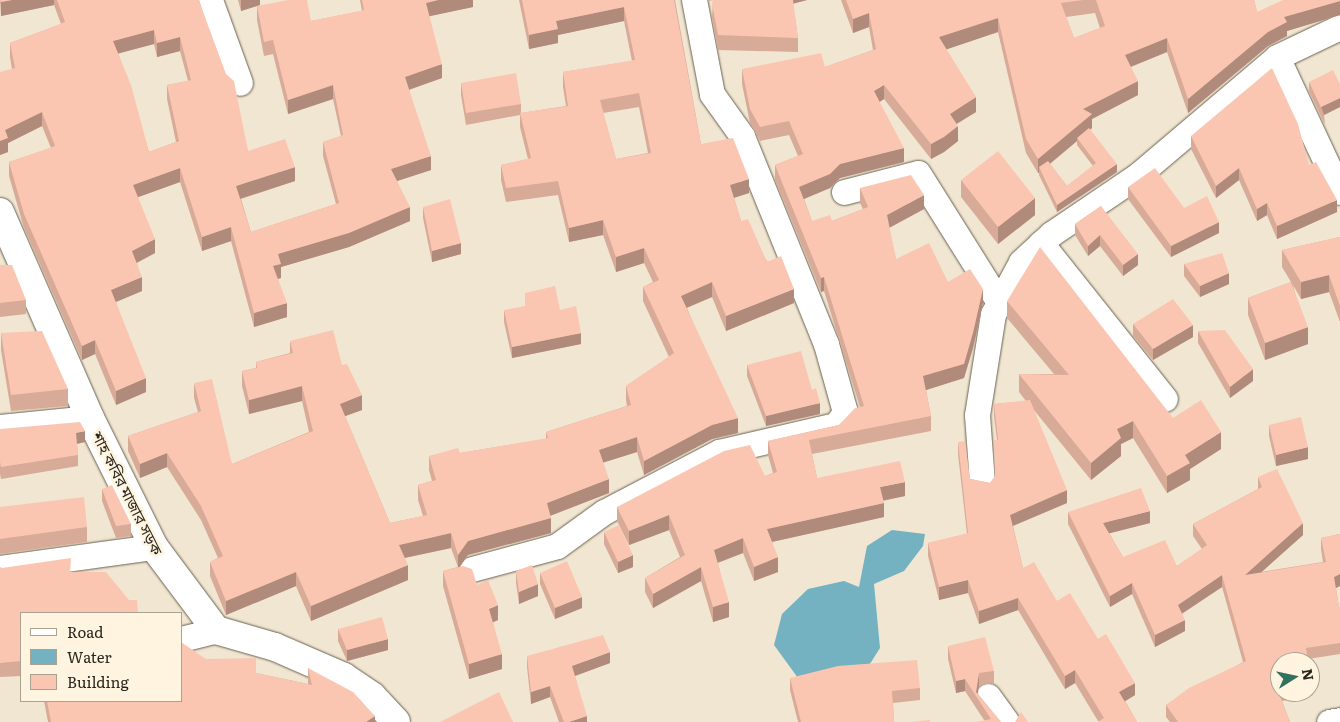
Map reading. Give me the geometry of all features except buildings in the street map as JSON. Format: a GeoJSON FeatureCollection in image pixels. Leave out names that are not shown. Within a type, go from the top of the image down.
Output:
{"type":"FeatureCollection","features":[{"type":"Feature","properties":{"kind":"main road","name":"শাহ কবির মাজার সড়ক"},"geometry":{"type":"LineString","coordinates":[[0,212],[11,265],[154,547],[216,630]]}},
{"type":"Feature","properties":{"kind":"main road"},"geometry":{"type":"LineString","coordinates":[[216,630],[275,647],[344,676],[372,696],[396,722]]}},
{"type":"Feature","properties":{"kind":"street"},"geometry":{"type":"LineString","coordinates":[[210,0],[240,83]]}},
{"type":"Feature","properties":{"kind":"street"},"geometry":{"type":"LineString","coordinates":[[472,570],[557,546],[604,512],[718,452],[836,425],[845,412],[826,344],[742,136],[712,94],[694,0]]}},
{"type":"Feature","properties":{"kind":"street"},"geometry":{"type":"LineString","coordinates":[[982,483],[977,415],[993,314],[1021,262],[1042,243],[1138,175],[1277,57],[1340,27]]}},
{"type":"Feature","properties":{"kind":"street"},"geometry":{"type":"LineString","coordinates":[[1277,57],[1340,192]]}},
{"type":"Feature","properties":{"kind":"street"},"geometry":{"type":"LineString","coordinates":[[844,192],[918,173],[999,302]]}},
{"type":"Feature","properties":{"kind":"street"},"geometry":{"type":"LineString","coordinates":[[1042,243],[1165,399]]}},
{"type":"Feature","properties":{"kind":"street"},"geometry":{"type":"LineString","coordinates":[[0,426],[90,418]]}},
{"type":"Feature","properties":{"kind":"street"},"geometry":{"type":"LineString","coordinates":[[0,568],[154,547]]}},
{"type":"Feature","properties":{"kind":"street"},"geometry":{"type":"LineString","coordinates":[[182,639],[216,630]]}},
{"type":"Feature","properties":{"kind":"street"},"geometry":{"type":"LineString","coordinates":[[988,696],[1007,722]]}},
{"type":"Feature","properties":{"kind":"street"},"geometry":{"type":"LineString","coordinates":[[1329,722],[1340,720]]}},
{"type":"Feature","properties":{"kind":"water"},"geometry":{"type":"Polygon","coordinates":[[[892,530],[925,534],[923,546],[904,571],[874,584],[880,648],[868,667],[798,678],[774,645],[782,614],[808,589],[844,581],[859,587],[867,546],[892,530]]]}}]}
